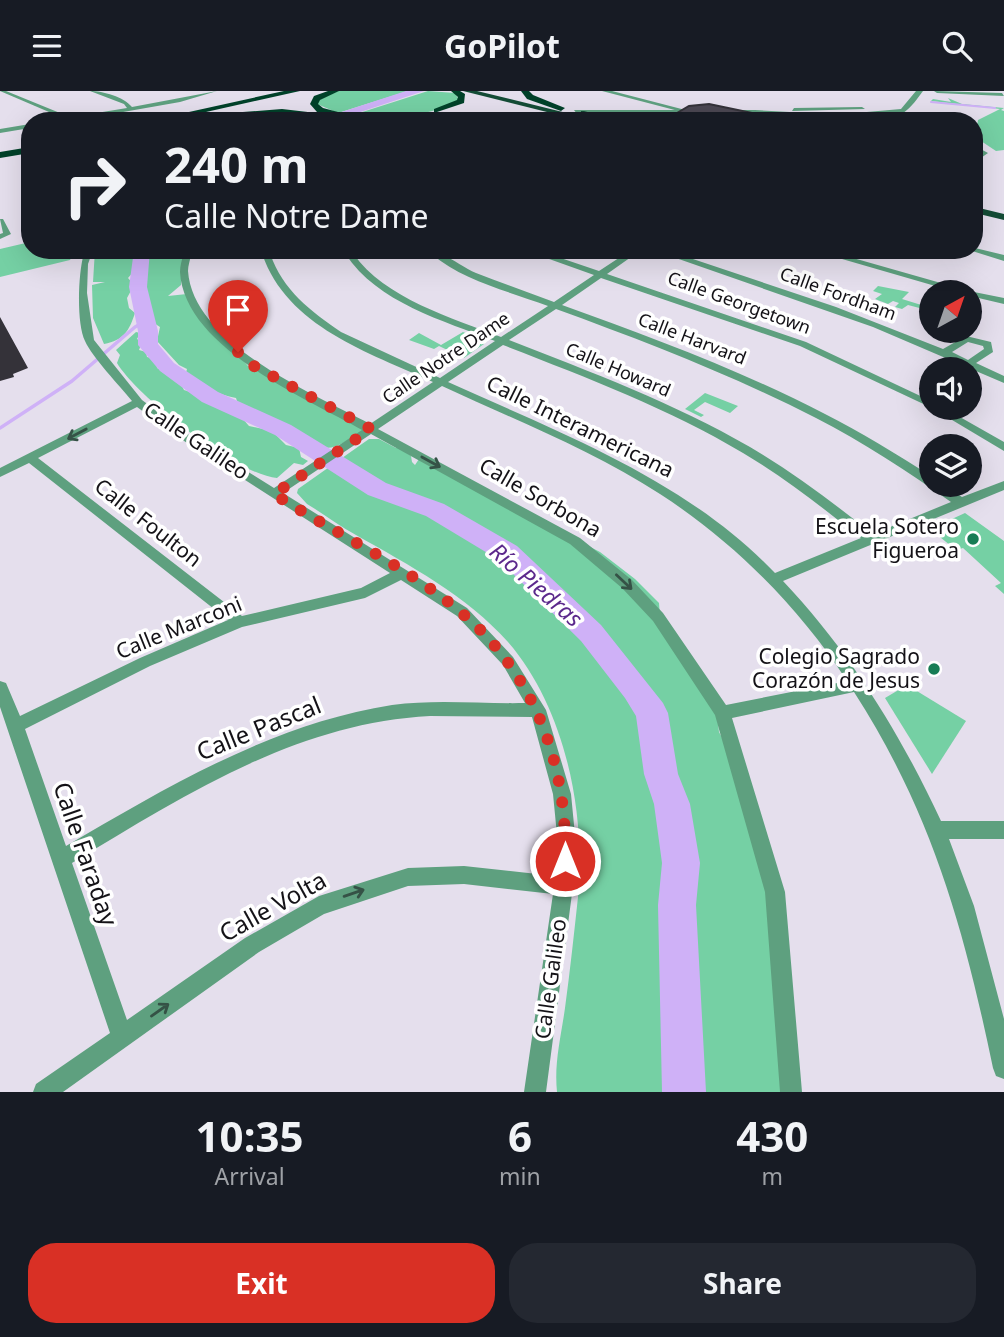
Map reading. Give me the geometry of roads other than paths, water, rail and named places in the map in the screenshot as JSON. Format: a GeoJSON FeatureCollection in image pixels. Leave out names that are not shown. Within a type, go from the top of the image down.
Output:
{"type":"FeatureCollection","features":[{"type":"Feature","properties":{"kind":"highway"},"geometry":{"type":"LineString","coordinates":[[208,112],[250,97],[257,91]]}},
{"type":"Feature","properties":{"kind":"highway"},"geometry":{"type":"LineString","coordinates":[[214,112],[296,91]]}},
{"type":"Feature","properties":{"kind":"highway"},"geometry":{"type":"LineString","coordinates":[[211,112],[308,91]]}},
{"type":"Feature","properties":{"kind":"highway"},"geometry":{"type":"LineString","coordinates":[[218,112],[320,91]]}},
{"type":"Feature","properties":{"kind":"highway"},"geometry":{"type":"LineString","coordinates":[[328,112],[320,110],[314,104],[315,100],[335,91]]}},
{"type":"Feature","properties":{"kind":"highway"},"geometry":{"type":"LineString","coordinates":[[434,112],[461,101],[462,96],[455,91]]}},
{"type":"Feature","properties":{"kind":"highway"},"geometry":{"type":"LineString","coordinates":[[467,91],[569,112]]}},
{"type":"Feature","properties":{"kind":"highway"},"geometry":{"type":"LineString","coordinates":[[491,91],[562,111]]}},
{"type":"Feature","properties":{"kind":"highway"},"geometry":{"type":"LineString","coordinates":[[525,91],[530,97],[562,111]]}},
{"type":"Feature","properties":{"kind":"highway"},"geometry":{"type":"LineString","coordinates":[[542,112],[577,112]]}},
{"type":"Feature","properties":{"kind":"highway"},"geometry":{"type":"LineString","coordinates":[[0,152],[21,148]]}},
{"type":"Feature","properties":{"kind":"highway"},"geometry":{"type":"LineString","coordinates":[[983,207],[1004,212]]}},
{"type":"Feature","properties":{"kind":"highway"},"geometry":{"type":"LineString","coordinates":[[983,213],[1004,217]]}},
{"type":"Feature","properties":{"kind":"street"},"geometry":{"type":"LineString","coordinates":[[1,91],[53,112]]}},
{"type":"Feature","properties":{"kind":"street"},"geometry":{"type":"LineString","coordinates":[[93,91],[126,103],[131,109]]}},
{"type":"Feature","properties":{"kind":"street"},"geometry":{"type":"LineString","coordinates":[[184,91],[218,103]]}},
{"type":"Feature","properties":{"kind":"street"},"geometry":{"type":"LineString","coordinates":[[112,112],[214,91]]}},
{"type":"Feature","properties":{"kind":"street"},"geometry":{"type":"LineString","coordinates":[[605,91],[693,112],[794,112]]}},
{"type":"Feature","properties":{"kind":"street"},"geometry":{"type":"LineString","coordinates":[[937,91],[1003,95]]}},
{"type":"Feature","properties":{"kind":"street"},"geometry":{"type":"LineString","coordinates":[[995,91],[1003,95]]}},
{"type":"Feature","properties":{"kind":"street"},"geometry":{"type":"LineString","coordinates":[[893,112],[903,111],[917,95]]}},
{"type":"Feature","properties":{"kind":"street"},"geometry":{"type":"LineString","coordinates":[[913,112],[919,109]]}},
{"type":"Feature","properties":{"kind":"street"},"geometry":{"type":"LineString","coordinates":[[757,111],[776,112]]}},
{"type":"Feature","properties":{"kind":"street"},"geometry":{"type":"LineString","coordinates":[[0,131],[21,128]]}},
{"type":"Feature","properties":{"kind":"street"},"geometry":{"type":"LineString","coordinates":[[0,221],[7,234],[0,237]]}},
{"type":"Feature","properties":{"kind":"street"},"geometry":{"type":"LineString","coordinates":[[983,252],[1004,258]]}},
{"type":"Feature","properties":{"kind":"street","name":"Calle Galileo"},"geometry":{"type":"LineString","coordinates":[[86,259],[86,324],[89,340],[138,402],[185,437],[462,612],[508,661],[538,710],[562,794],[566,835],[564,886],[535,1092]]}},
{"type":"Feature","properties":{"kind":"street","name":"Calle Sorbona"},"geometry":{"type":"LineString","coordinates":[[186,259],[184,271],[191,297],[205,323],[254,366],[575,541],[627,584],[658,617],[722,713],[775,892],[791,1092]]}},
{"type":"Feature","properties":{"kind":"street","name":"Calle Interamericana"},"geometry":{"type":"LineString","coordinates":[[267,259],[269,268],[280,286],[317,320],[338,334],[632,471],[702,517],[774,579],[824,638],[858,685],[904,762],[936,830],[957,886],[1003,1060]]}},
{"type":"Feature","properties":{"kind":"street","name":"Calle Howard"},"geometry":{"type":"LineString","coordinates":[[352,259],[361,271],[391,293],[651,402],[726,438],[799,483],[871,539]]}},
{"type":"Feature","properties":{"kind":"street","name":"Calle Harvard"},"geometry":{"type":"LineString","coordinates":[[445,259],[460,269],[767,387],[871,442],[919,474]]}},
{"type":"Feature","properties":{"kind":"street","name":"Calle Georgetown"},"geometry":{"type":"LineString","coordinates":[[555,259],[803,344],[919,399]]}},
{"type":"Feature","properties":{"kind":"street","name":"Calle Notre Dame"},"geometry":{"type":"LineString","coordinates":[[274,494],[623,259]]}},
{"type":"Feature","properties":{"kind":"street","name":"Calle Fordham"},"geometry":{"type":"LineString","coordinates":[[685,259],[846,311],[956,357]]}},
{"type":"Feature","properties":{"kind":"street"},"geometry":{"type":"LineString","coordinates":[[847,259],[921,280]]}},
{"type":"Feature","properties":{"kind":"street"},"geometry":{"type":"LineString","coordinates":[[982,296],[1004,301]]}},
{"type":"Feature","properties":{"kind":"street"},"geometry":{"type":"LineString","coordinates":[[945,352],[966,339],[988,344],[989,350],[979,357]]}},
{"type":"Feature","properties":{"kind":"street","name":"Calle Fordham"},"geometry":{"type":"LineString","coordinates":[[982,369],[1004,380]]}},
{"type":"Feature","properties":{"kind":"street"},"geometry":{"type":"LineString","coordinates":[[0,473],[138,402]]}},
{"type":"Feature","properties":{"kind":"street"},"geometry":{"type":"LineString","coordinates":[[958,420],[1004,447]]}},
{"type":"Feature","properties":{"kind":"street","name":"Calle Foulton"},"geometry":{"type":"LineString","coordinates":[[30,458],[239,622]]}},
{"type":"Feature","properties":{"kind":"street"},"geometry":{"type":"LineString","coordinates":[[774,579],[1004,485]]}},
{"type":"Feature","properties":{"kind":"street"},"geometry":{"type":"LineString","coordinates":[[953,497],[962,503]]}},
{"type":"Feature","properties":{"kind":"street","name":"Calle Marconi"},"geometry":{"type":"LineString","coordinates":[[16,726],[145,662],[239,622],[365,593],[403,573]]}},
{"type":"Feature","properties":{"kind":"street"},"geometry":{"type":"LineString","coordinates":[[722,713],[858,685]]}},
{"type":"Feature","properties":{"kind":"street","name":"Calle Faraday"},"geometry":{"type":"LineString","coordinates":[[0,688],[16,726],[122,1037]]}},
{"type":"Feature","properties":{"kind":"street","name":"Calle Pascal"},"geometry":{"type":"LineString","coordinates":[[60,860],[194,781],[298,735],[350,719],[396,712],[538,710]]}},
{"type":"Feature","properties":{"kind":"street"},"geometry":{"type":"LineString","coordinates":[[936,830],[1004,830]]}},
{"type":"Feature","properties":{"kind":"street","name":"Calle Volta"},"geometry":{"type":"LineString","coordinates":[[44,1092],[252,944],[319,906],[355,892],[408,877],[464,875],[564,886]]}},
{"type":"Feature","properties":{"kind":"waterway","name":"Río Piedras"},"geometry":{"type":"LineString","coordinates":[[349,112],[418,91]]}},
{"type":"Feature","properties":{"kind":"waterway"},"geometry":{"type":"LineString","coordinates":[[931,102],[995,108]]}},
{"type":"Feature","properties":{"kind":"waterway","name":"Río Piedras"},"geometry":{"type":"LineString","coordinates":[[141,259],[138,287],[148,331],[148,345],[167,367],[210,397],[283,430],[377,489],[435,510],[508,553],[591,633],[652,713],[661,774],[672,804],[681,863],[677,905],[684,1092]]}},
{"type":"Feature","properties":{"kind":"waterway"},"geometry":{"type":"LineString","coordinates":[[0,428],[72,381],[135,327],[146,321]]}},
{"type":"Feature","properties":{"kind":"place","name":"Escuela Sotero Figueroa"},"geometry":{"type":"Point","coordinates":[973,539]}},
{"type":"Feature","properties":{"kind":"place","name":"Colegio Sagrado Corazón de Jesus"},"geometry":{"type":"Point","coordinates":[934,669]}}]}
